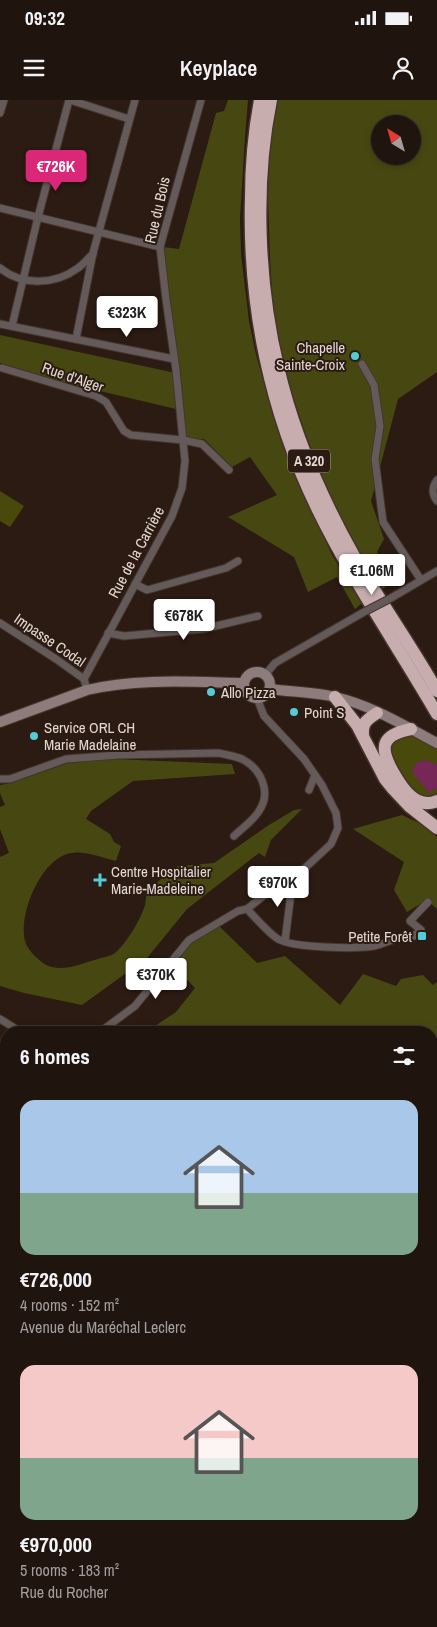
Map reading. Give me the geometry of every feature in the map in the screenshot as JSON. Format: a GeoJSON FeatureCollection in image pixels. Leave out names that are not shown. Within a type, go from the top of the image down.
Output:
{"type":"FeatureCollection","features":[{"type":"Feature","properties":{"kind":"highway","name":"A 320"},"geometry":{"type":"LineString","coordinates":[[260,100],[251,171],[250,236],[258,320],[267,370],[296,461],[317,508],[345,561],[437,714]]}},
{"type":"Feature","properties":{"kind":"highway","name":"A 320"},"geometry":{"type":"LineString","coordinates":[[271,100],[262,172],[261,235],[269,317],[278,367],[293,420],[325,498],[354,556],[437,691]]}},
{"type":"Feature","properties":{"kind":"highway"},"geometry":{"type":"LineString","coordinates":[[397,626],[410,637],[437,676]]}},
{"type":"Feature","properties":{"kind":"highway"},"geometry":{"type":"LineString","coordinates":[[335,697],[351,716],[385,779],[409,806],[437,828]]}},
{"type":"Feature","properties":{"kind":"highway"},"geometry":{"type":"LineString","coordinates":[[363,736],[365,722],[377,713]]}},
{"type":"Feature","properties":{"kind":"highway"},"geometry":{"type":"LineString","coordinates":[[412,729],[392,735],[384,749],[386,759],[406,793],[423,803],[437,801]]}},
{"type":"Feature","properties":{"kind":"main road"},"geometry":{"type":"LineString","coordinates":[[259,672],[265,674],[270,681],[270,689],[267,694],[257,698],[250,696],[245,690],[244,683],[247,677],[252,673],[259,672]]}},
{"type":"Feature","properties":{"kind":"main road"},"geometry":{"type":"LineString","coordinates":[[0,722],[87,690],[124,684],[244,683]]}},
{"type":"Feature","properties":{"kind":"main road"},"geometry":{"type":"LineString","coordinates":[[270,689],[335,697],[350,701],[412,729],[437,743]]}},
{"type":"Feature","properties":{"kind":"street"},"geometry":{"type":"LineString","coordinates":[[0,113],[4,100]]}},
{"type":"Feature","properties":{"kind":"street"},"geometry":{"type":"LineString","coordinates":[[12,326],[38,217],[70,100],[129,119]]}},
{"type":"Feature","properties":{"kind":"street"},"geometry":{"type":"LineString","coordinates":[[76,339],[93,253],[134,100]]}},
{"type":"Feature","properties":{"kind":"street","name":"Rue du Bois"},"geometry":{"type":"LineString","coordinates":[[174,358],[160,247],[201,100]]}},
{"type":"Feature","properties":{"kind":"street"},"geometry":{"type":"LineString","coordinates":[[0,208],[160,247]]}},
{"type":"Feature","properties":{"kind":"street"},"geometry":{"type":"LineString","coordinates":[[0,268],[9,275],[23,280],[43,282],[60,278],[78,268],[93,253]]}},
{"type":"Feature","properties":{"kind":"street"},"geometry":{"type":"LineString","coordinates":[[0,324],[174,358]]}},
{"type":"Feature","properties":{"kind":"street","name":"Rue de la Carrière"},"geometry":{"type":"LineString","coordinates":[[84,679],[172,516],[182,488],[185,461],[174,358]]}},
{"type":"Feature","properties":{"kind":"street"},"geometry":{"type":"LineString","coordinates":[[362,364],[374,385],[379,418],[380,426],[375,459],[383,522],[421,580]]}},
{"type":"Feature","properties":{"kind":"street","name":"Rue d'Alger"},"geometry":{"type":"LineString","coordinates":[[2,368],[96,396],[106,402],[124,431],[131,435],[183,440],[202,444],[229,470]]}},
{"type":"Feature","properties":{"kind":"street"},"geometry":{"type":"LineString","coordinates":[[437,480],[432,492],[437,500]]}},
{"type":"Feature","properties":{"kind":"street"},"geometry":{"type":"LineString","coordinates":[[135,584],[147,590],[226,568],[238,561]]}},
{"type":"Feature","properties":{"kind":"street"},"geometry":{"type":"LineString","coordinates":[[265,674],[275,663],[437,571]]}},
{"type":"Feature","properties":{"kind":"street"},"geometry":{"type":"LineString","coordinates":[[108,633],[124,636],[203,629],[258,616]]}},
{"type":"Feature","properties":{"kind":"street","name":"Impasse Codal"},"geometry":{"type":"LineString","coordinates":[[0,623],[84,679]]}},
{"type":"Feature","properties":{"kind":"street"},"geometry":{"type":"LineString","coordinates":[[84,679],[87,690]]}},
{"type":"Feature","properties":{"kind":"street"},"geometry":{"type":"LineString","coordinates":[[108,1026],[136,1006],[189,940],[238,911],[247,909],[267,893],[293,877],[331,844],[338,828],[336,813],[322,785],[304,759],[264,716],[257,698]]}},
{"type":"Feature","properties":{"kind":"street"},"geometry":{"type":"LineString","coordinates":[[0,779],[10,779],[66,759],[81,757],[219,753],[232,756],[242,759],[256,771],[261,778],[265,794],[263,804],[258,813],[234,836]]}},
{"type":"Feature","properties":{"kind":"street"},"geometry":{"type":"LineString","coordinates":[[315,775],[309,790],[322,785]]}},
{"type":"Feature","properties":{"kind":"street"},"geometry":{"type":"LineString","coordinates":[[285,941],[293,877]]}},
{"type":"Feature","properties":{"kind":"street"},"geometry":{"type":"LineString","coordinates":[[247,909],[277,938],[285,941],[305,945],[366,947],[380,945],[406,935],[414,936],[421,930],[410,921],[428,902]]}},
{"type":"Feature","properties":{"kind":"street"},"geometry":{"type":"LineString","coordinates":[[0,1019],[11,1026]]}},
{"type":"Feature","properties":{"kind":"shaded area"},"geometry":{"type":"Polygon","coordinates":[[[228,100],[248,100],[240,218],[241,254],[249,321],[256,355],[279,435],[292,467],[332,555],[362,603],[355,609],[337,577],[308,592],[294,557],[228,517],[277,495],[250,457],[232,467],[204,439],[188,439],[176,409],[70,384],[0,363],[0,335],[180,374],[163,247],[179,249],[216,113],[224,111],[228,100]]]}},
{"type":"Feature","properties":{"kind":"shaded area"},"geometry":{"type":"Polygon","coordinates":[[[278,100],[437,100],[437,372],[398,399],[371,501],[384,539],[377,552],[393,582],[381,590],[347,530],[320,471],[297,408],[280,345],[272,287],[268,212],[268,180],[272,132],[278,100]]]}},
{"type":"Feature","properties":{"kind":"shaded area"},"geometry":{"type":"Polygon","coordinates":[[[0,491],[24,506],[10,527],[0,521],[0,491]]]}},
{"type":"Feature","properties":{"kind":"shaded area"},"geometry":{"type":"Polygon","coordinates":[[[408,733],[437,746],[436,796],[425,797],[414,790],[402,776],[393,760],[390,753],[391,744],[397,738],[408,733]]]}},
{"type":"Feature","properties":{"kind":"shaded area"},"geometry":{"type":"Polygon","coordinates":[[[113,759],[232,764],[235,774],[133,781],[91,811],[86,819],[110,834],[114,842],[121,846],[116,861],[79,852],[67,854],[57,859],[48,867],[40,878],[28,904],[24,930],[25,941],[29,950],[39,960],[50,966],[58,968],[70,967],[113,954],[124,944],[137,924],[145,905],[147,890],[178,866],[214,863],[269,825],[294,810],[302,809],[271,840],[265,857],[259,853],[187,909],[147,958],[82,1005],[0,986],[0,857],[9,853],[0,829],[0,807],[5,805],[0,793],[0,785],[68,763],[113,759]]]}},
{"type":"Feature","properties":{"kind":"shaded area"},"geometry":{"type":"Polygon","coordinates":[[[427,760],[437,765],[437,788],[429,793],[412,772],[416,763],[427,760]]]}},
{"type":"Feature","properties":{"kind":"shaded area"},"geometry":{"type":"Polygon","coordinates":[[[402,815],[421,824],[437,837],[437,909],[427,900],[407,912],[394,890],[404,862],[353,829],[402,815]]]}},
{"type":"Feature","properties":{"kind":"shaded area"},"geometry":{"type":"Polygon","coordinates":[[[219,926],[257,963],[285,956],[340,1005],[363,974],[396,986],[401,979],[423,975],[433,985],[437,982],[437,1026],[155,1026],[176,1012],[195,988],[173,965],[191,942],[219,926]]]}},
{"type":"Feature","properties":{"kind":"place","name":"Chapelle Sainte-Croix"},"geometry":{"type":"Point","coordinates":[355,356]}},
{"type":"Feature","properties":{"kind":"place","name":"Allo Pizza"},"geometry":{"type":"Point","coordinates":[211,692]}},
{"type":"Feature","properties":{"kind":"place","name":"Point S"},"geometry":{"type":"Point","coordinates":[294,712]}},
{"type":"Feature","properties":{"kind":"place","name":"Service ORL CH Marie Madelaine"},"geometry":{"type":"Point","coordinates":[34,736]}},
{"type":"Feature","properties":{"kind":"place","name":"Centre Hospitalier Marie-Madeleine"},"geometry":{"type":"Point","coordinates":[100,880]}},
{"type":"Feature","properties":{"kind":"place","name":"Petite Forêt"},"geometry":{"type":"Point","coordinates":[422,936]}}]}
